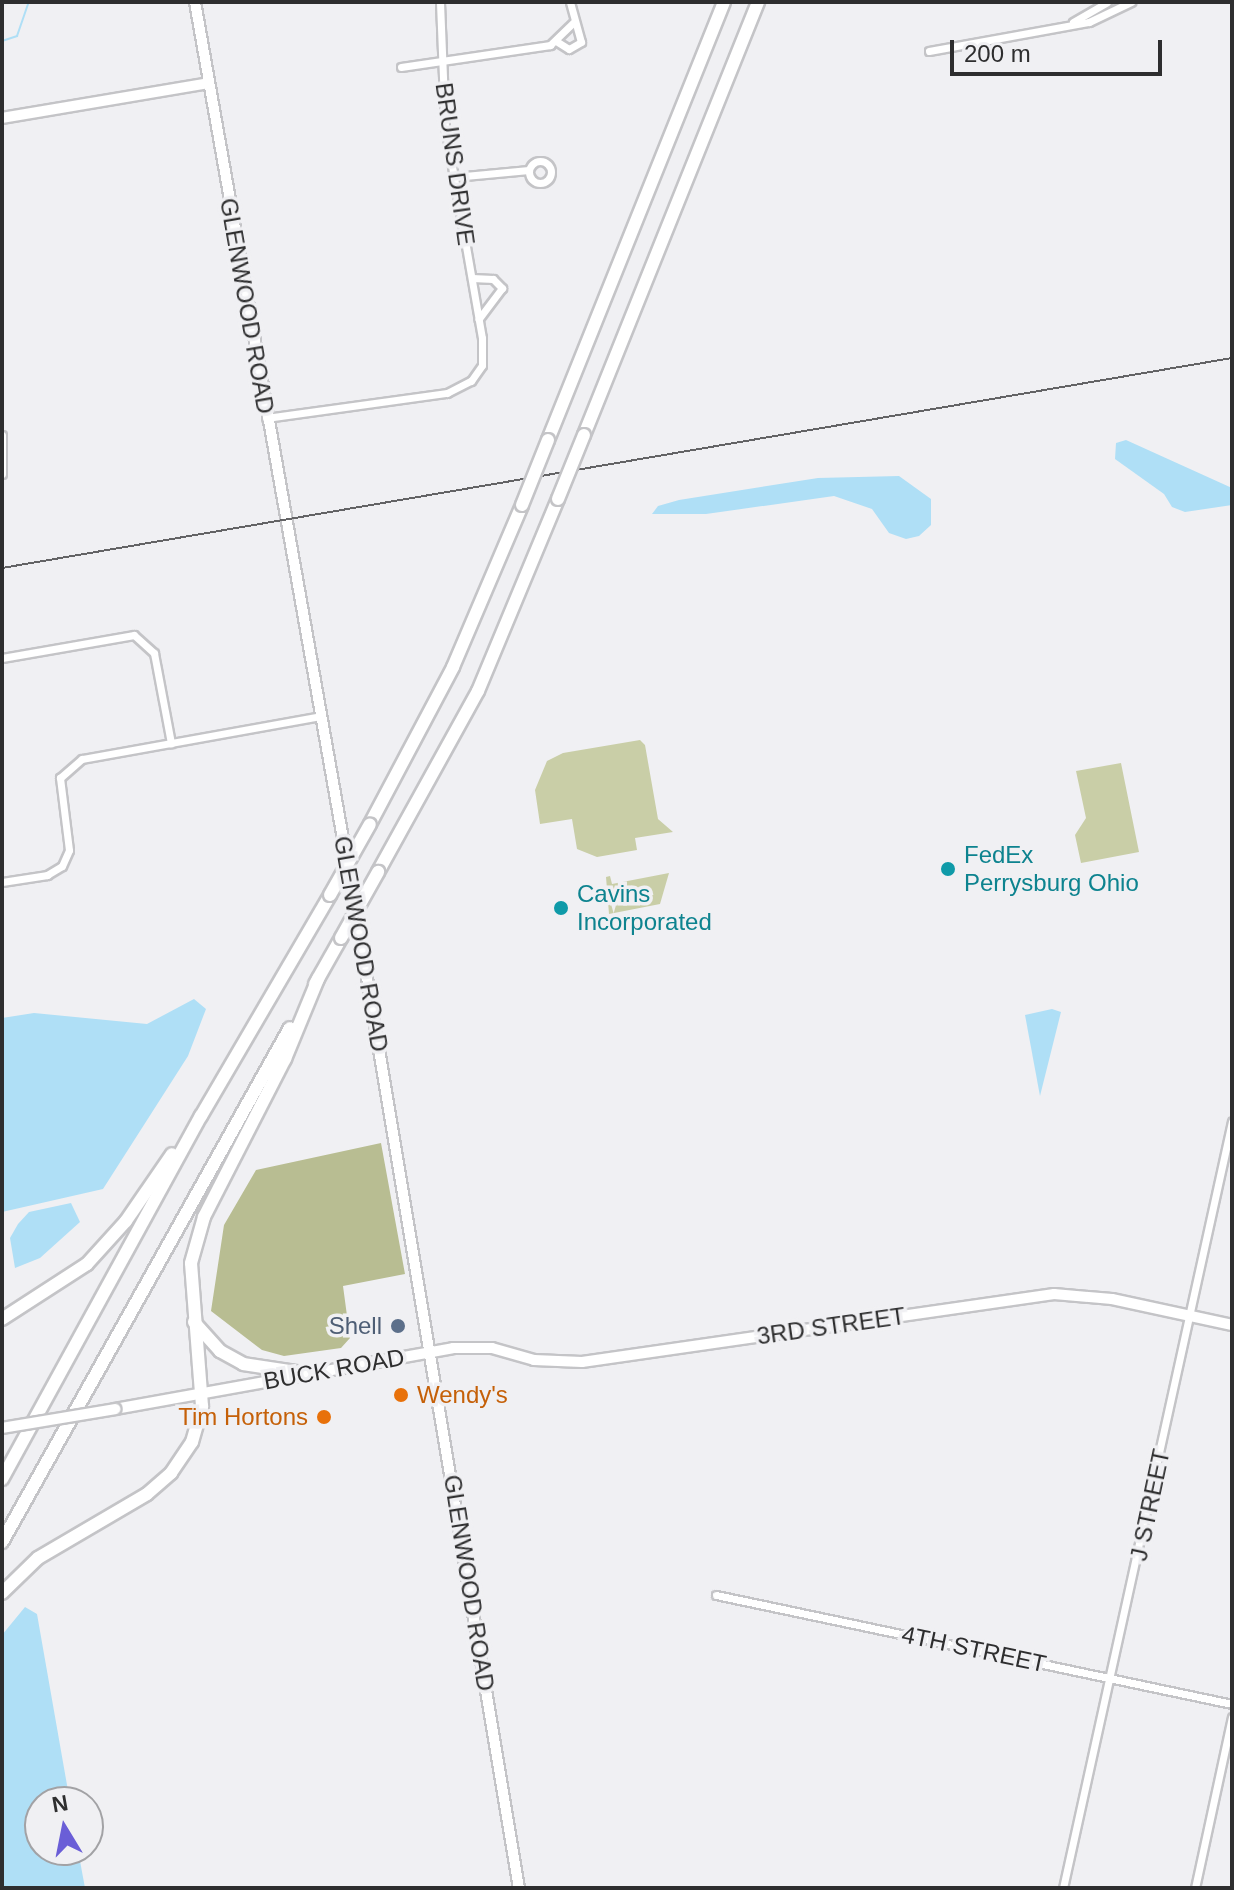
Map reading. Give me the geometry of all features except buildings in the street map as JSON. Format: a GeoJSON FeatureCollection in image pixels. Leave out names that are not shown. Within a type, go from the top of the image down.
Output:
{"type":"FeatureCollection","features":[{"type":"Feature","properties":{"kind":"highway"},"geometry":{"type":"LineString","coordinates":[[2,1479],[201,1116],[370,824],[453,667],[522,505],[724,2]]}},
{"type":"Feature","properties":{"kind":"highway"},"geometry":{"type":"LineString","coordinates":[[2,1542],[478,691],[758,2]]}},
{"type":"Feature","properties":{"kind":"highway"},"geometry":{"type":"LineString","coordinates":[[2,1593],[38,1558],[147,1494],[171,1473],[200,1422],[201,1394],[191,1311],[191,1263],[204,1217],[285,1059],[318,979]]}},
{"type":"Feature","properties":{"kind":"highway"},"geometry":{"type":"LineString","coordinates":[[2,1319],[67,1281],[105,1247],[201,1116]]}},
{"type":"Feature","properties":{"kind":"highway"},"geometry":{"type":"LineString","coordinates":[[191,1311],[203,1336],[231,1358],[309,1374]]}},
{"type":"Feature","properties":{"kind":"street","name":"GLENWOOD ROAD"},"geometry":{"type":"LineString","coordinates":[[195,2],[321,716],[519,1888]]}},
{"type":"Feature","properties":{"kind":"street","name":"BRUNS DRIVE"},"geometry":{"type":"LineString","coordinates":[[266,418],[457,390],[482,365],[479,319],[454,177],[442,61],[440,2]]}},
{"type":"Feature","properties":{"kind":"street"},"geometry":{"type":"LineString","coordinates":[[401,67],[556,41],[577,47],[582,36],[573,23],[570,2]]}},
{"type":"Feature","properties":{"kind":"street"},"geometry":{"type":"LineString","coordinates":[[1064,26],[1107,2]]}},
{"type":"Feature","properties":{"kind":"street"},"geometry":{"type":"LineString","coordinates":[[929,51],[1104,18],[1131,2]]}},
{"type":"Feature","properties":{"kind":"street"},"geometry":{"type":"LineString","coordinates":[[556,41],[573,23]]}},
{"type":"Feature","properties":{"kind":"street"},"geometry":{"type":"LineString","coordinates":[[2,118],[208,83]]}},
{"type":"Feature","properties":{"kind":"street"},"geometry":{"type":"LineString","coordinates":[[454,177],[529,170]]}},
{"type":"Feature","properties":{"kind":"street","name":"BRUNS DRIVE"},"geometry":{"type":"LineString","coordinates":[[472,278],[493,279],[502,288],[479,319]]}},
{"type":"Feature","properties":{"kind":"street"},"geometry":{"type":"LineString","coordinates":[[2,435],[2,474]]}},
{"type":"Feature","properties":{"kind":"street"},"geometry":{"type":"LineString","coordinates":[[2,658],[134,635],[154,653],[171,743]]}},
{"type":"Feature","properties":{"kind":"street"},"geometry":{"type":"LineString","coordinates":[[2,882],[47,875],[62,866],[69,850],[60,778],[69,767],[82,759],[321,716]]}},
{"type":"Feature","properties":{"kind":"street","name":"J STREET"},"geometry":{"type":"LineString","coordinates":[[1063,1888],[1093,1743],[1113,1678],[1232,1121]]}},
{"type":"Feature","properties":{"kind":"street","name":"3RD STREET"},"geometry":{"type":"LineString","coordinates":[[430,1352],[481,1347],[554,1363],[582,1362],[1070,1293],[1232,1325]]}},
{"type":"Feature","properties":{"kind":"street","name":"BUCK ROAD"},"geometry":{"type":"LineString","coordinates":[[2,1428],[430,1352]]}},
{"type":"Feature","properties":{"kind":"street","name":"4TH STREET"},"geometry":{"type":"LineString","coordinates":[[716,1595],[1232,1704]]}},
{"type":"Feature","properties":{"kind":"street"},"geometry":{"type":"LineString","coordinates":[[1195,1888],[1232,1717]]}},
{"type":"Feature","properties":{"kind":"green space"},"geometry":{"type":"Polygon","coordinates":[[[640,740],[645,745],[658,819],[673,832],[635,838],[637,850],[597,857],[577,849],[572,819],[540,824],[535,790],[547,761],[563,753],[640,740]]]}},
{"type":"Feature","properties":{"kind":"green space"},"geometry":{"type":"Polygon","coordinates":[[[1121,763],[1139,852],[1081,863],[1075,835],[1086,818],[1076,771],[1121,763]]]}},
{"type":"Feature","properties":{"kind":"green space"},"geometry":{"type":"Polygon","coordinates":[[[669,873],[660,904],[609,914],[606,877],[610,876],[612,884],[669,873]]]}},
{"type":"Feature","properties":{"kind":"green space"},"geometry":{"type":"Polygon","coordinates":[[[381,1143],[405,1274],[343,1286],[350,1338],[341,1348],[284,1356],[262,1350],[211,1311],[224,1225],[256,1170],[381,1143]]]}},
{"type":"Feature","properties":{"kind":"water"},"geometry":{"type":"Polygon","coordinates":[[[1126,440],[1232,488],[1232,505],[1185,512],[1172,507],[1164,494],[1115,459],[1116,443],[1126,440]]]}},
{"type":"Feature","properties":{"kind":"water"},"geometry":{"type":"Polygon","coordinates":[[[899,476],[931,499],[931,525],[919,536],[906,539],[889,533],[872,509],[834,496],[706,514],[652,514],[658,506],[679,500],[818,478],[899,476]]]}},
{"type":"Feature","properties":{"kind":"water"},"geometry":{"type":"Polygon","coordinates":[[[194,999],[206,1009],[188,1056],[103,1189],[2,1212],[2,1018],[34,1013],[147,1024],[194,999]]]}},
{"type":"Feature","properties":{"kind":"water"},"geometry":{"type":"Polygon","coordinates":[[[1052,1009],[1061,1012],[1040,1096],[1025,1015],[1052,1009]]]}},
{"type":"Feature","properties":{"kind":"water"},"geometry":{"type":"Polygon","coordinates":[[[71,1203],[80,1222],[40,1258],[15,1268],[10,1238],[18,1224],[29,1212],[71,1203]]]}},
{"type":"Feature","properties":{"kind":"water"},"geometry":{"type":"Polygon","coordinates":[[[25,1607],[37,1614],[67,1786],[24,1786],[24,1866],[81,1866],[85,1888],[2,1888],[2,1635],[25,1607]]]}},
{"type":"Feature","properties":{"kind":"waterway"},"geometry":{"type":"LineString","coordinates":[[2,41],[17,36],[29,2]]}},
{"type":"Feature","properties":{"kind":"railway"},"geometry":{"type":"LineString","coordinates":[[2,568],[1232,358]]}},
{"type":"Feature","properties":{"kind":"place","name":"FedEx Perrysburg Ohio"},"geometry":{"type":"Point","coordinates":[948,869]}},
{"type":"Feature","properties":{"kind":"place","name":"Cavins Incorporated"},"geometry":{"type":"Point","coordinates":[561,908]}},
{"type":"Feature","properties":{"kind":"place","name":"Shell"},"geometry":{"type":"Point","coordinates":[398,1326]}},
{"type":"Feature","properties":{"kind":"place","name":"Wendy's"},"geometry":{"type":"Point","coordinates":[401,1395]}},
{"type":"Feature","properties":{"kind":"place","name":"Tim Hortons"},"geometry":{"type":"Point","coordinates":[324,1417]}}]}
